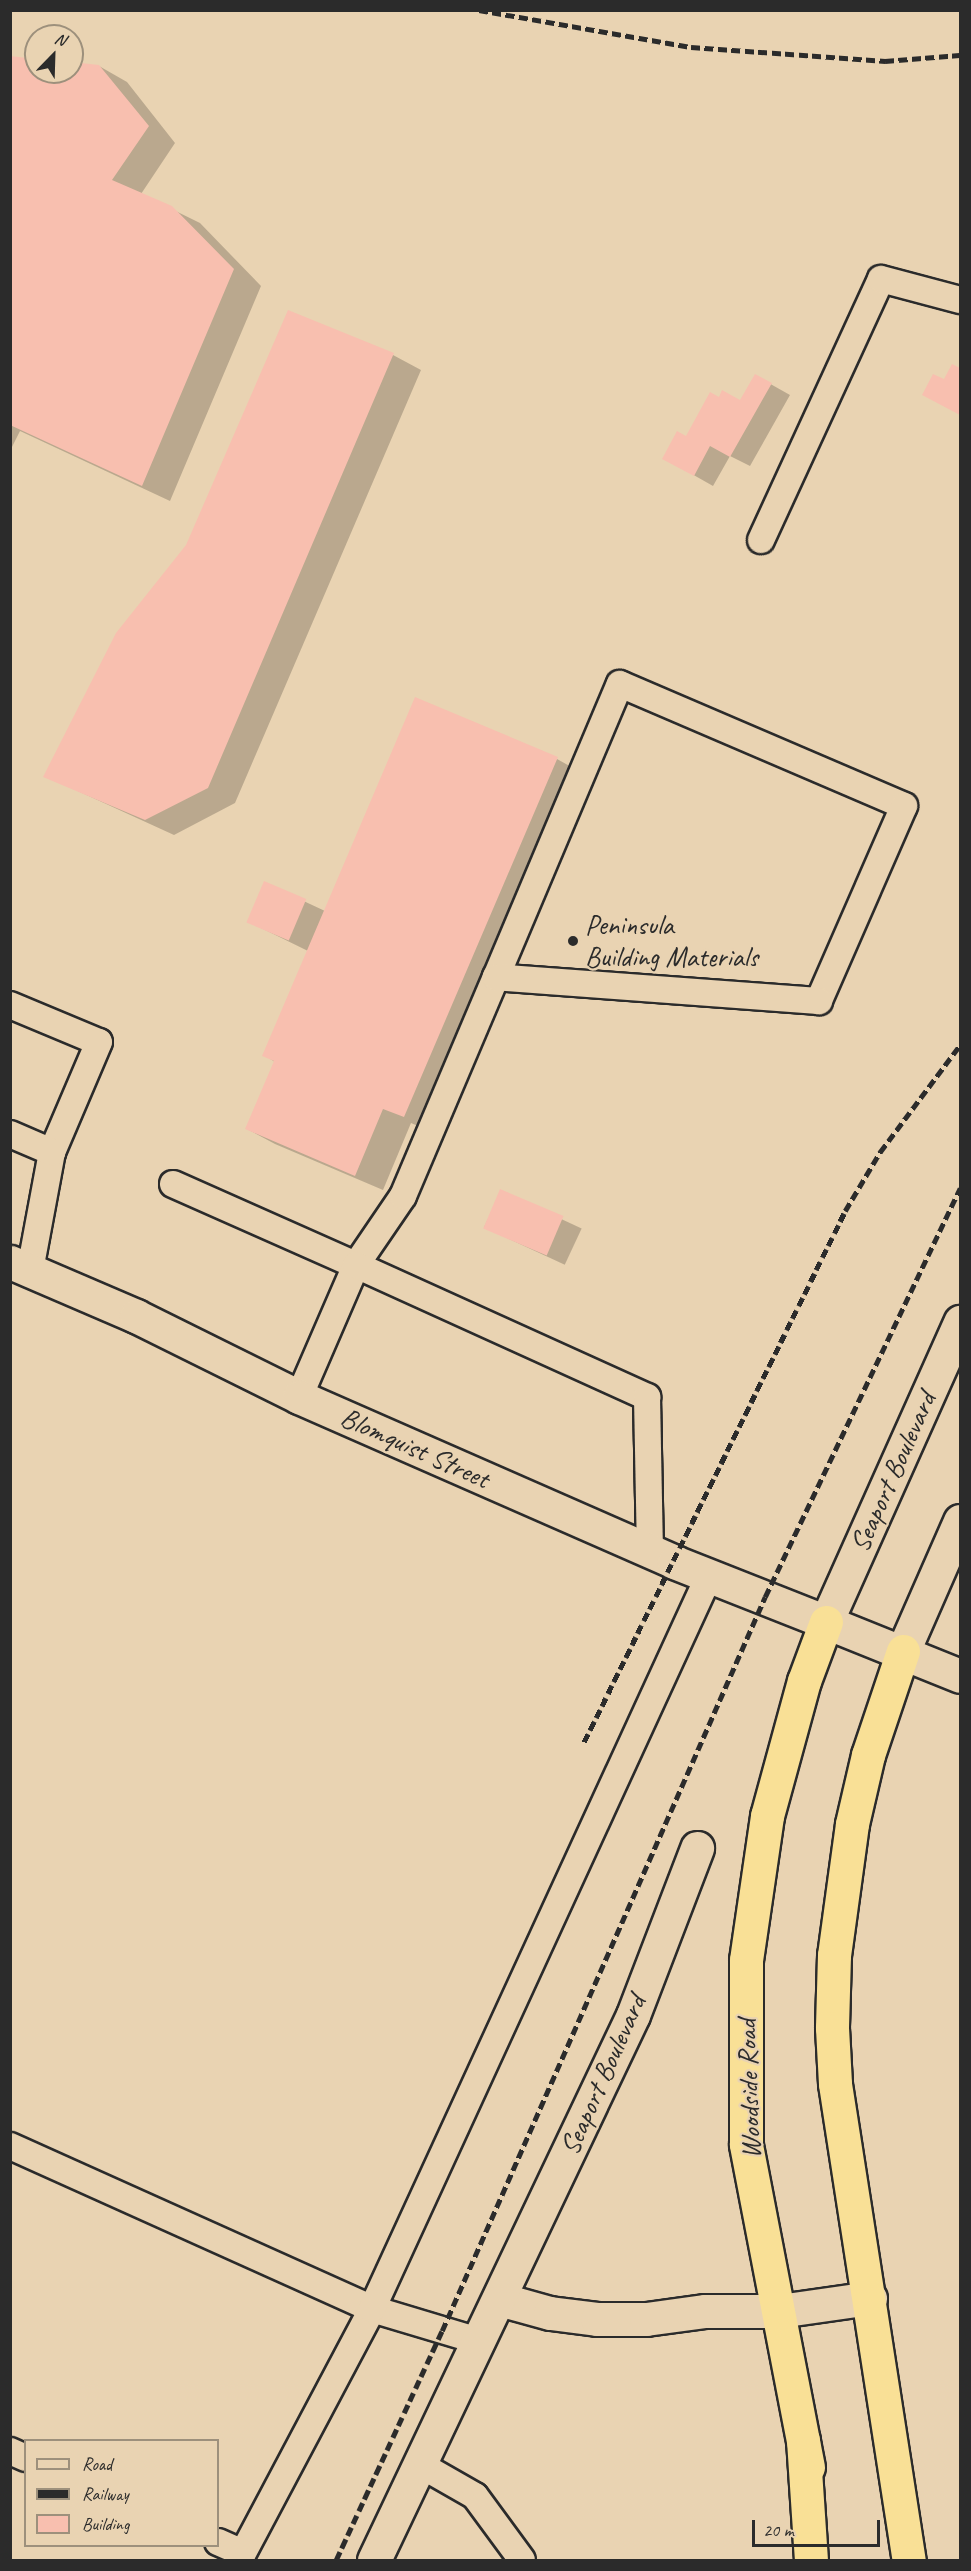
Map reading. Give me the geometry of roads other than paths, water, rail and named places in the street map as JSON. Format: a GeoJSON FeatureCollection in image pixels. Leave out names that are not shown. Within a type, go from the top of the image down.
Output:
{"type":"FeatureCollection","features":[{"type":"Feature","properties":{"kind":"highway","name":"Woodside Road"},"geometry":{"type":"LineString","coordinates":[[824,2560],[746,2144],[746,1960],[767,1816],[804,1681],[826,1622]]}},
{"type":"Feature","properties":{"kind":"highway"},"geometry":{"type":"LineString","coordinates":[[903,1650],[863,1772],[841,1886],[834,1956],[835,2084],[909,2560]]}},
{"type":"Feature","properties":{"kind":"highway"},"geometry":{"type":"LineString","coordinates":[[803,2440],[811,2560]]}},
{"type":"Feature","properties":{"kind":"street","name":"Blomquist Street"},"geometry":{"type":"LineString","coordinates":[[20,1267],[136,1316],[299,1397],[650,1551],[826,1622],[903,1650],[960,1676]]}},
{"type":"Feature","properties":{"kind":"street","name":"Seaport Boulevard"},"geometry":{"type":"LineString","coordinates":[[826,1622],[960,1322]]}},
{"type":"Feature","properties":{"kind":"street"},"geometry":{"type":"LineString","coordinates":[[903,1650],[960,1521]]}},
{"type":"Feature","properties":{"kind":"street","name":"Seaport Boulevard"},"geometry":{"type":"LineString","coordinates":[[374,2560],[633,2015],[697,1848]]}},
{"type":"Feature","properties":{"kind":"street"},"geometry":{"type":"LineString","coordinates":[[499,2299],[550,2313],[597,2319],[646,2319],[705,2311],[779,2311],[870,2298]]}},
{"type":"Feature","properties":{"kind":"lane"},"geometry":{"type":"LineString","coordinates":[[761,540],[881,279],[960,300]]}},
{"type":"Feature","properties":{"kind":"lane"},"geometry":{"type":"LineString","coordinates":[[299,1397],[356,1265],[403,1196],[620,684],[904,806],[819,1001],[496,977]]}},
{"type":"Feature","properties":{"kind":"lane"},"geometry":{"type":"LineString","coordinates":[[10,1005],[99,1042],[52,1152],[20,1267]]}},
{"type":"Feature","properties":{"kind":"lane"},"geometry":{"type":"LineString","coordinates":[[10,1134],[52,1152]]}},
{"type":"Feature","properties":{"kind":"lane"},"geometry":{"type":"LineString","coordinates":[[173,1184],[647,1397],[650,1551]]}},
{"type":"Feature","properties":{"kind":"lane"},"geometry":{"type":"LineString","coordinates":[[219,2542],[243,2553],[372,2309],[709,1576]]}},
{"type":"Feature","properties":{"kind":"lane"},"geometry":{"type":"LineString","coordinates":[[10,2146],[372,2309],[478,2341]]}},
{"type":"Feature","properties":{"kind":"lane"},"geometry":{"type":"LineString","coordinates":[[10,2451],[24,2457]]}},
{"type":"Feature","properties":{"kind":"lane"},"geometry":{"type":"LineString","coordinates":[[419,2464],[475,2496],[522,2560]]}},
{"type":"Feature","properties":{"kind":"railway"},"geometry":{"type":"LineString","coordinates":[[479,10],[691,47],[885,61],[960,55]]}},
{"type":"Feature","properties":{"kind":"railway"},"geometry":{"type":"LineString","coordinates":[[584,1742],[845,1211],[880,1152],[960,1045]]}},
{"type":"Feature","properties":{"kind":"railway"},"geometry":{"type":"LineString","coordinates":[[336,2560],[442,2331],[765,1597],[960,1188]]}},
{"type":"Feature","properties":{"kind":"place","name":"Peninsula Building Materials"},"geometry":{"type":"Point","coordinates":[573,941]}}]}
